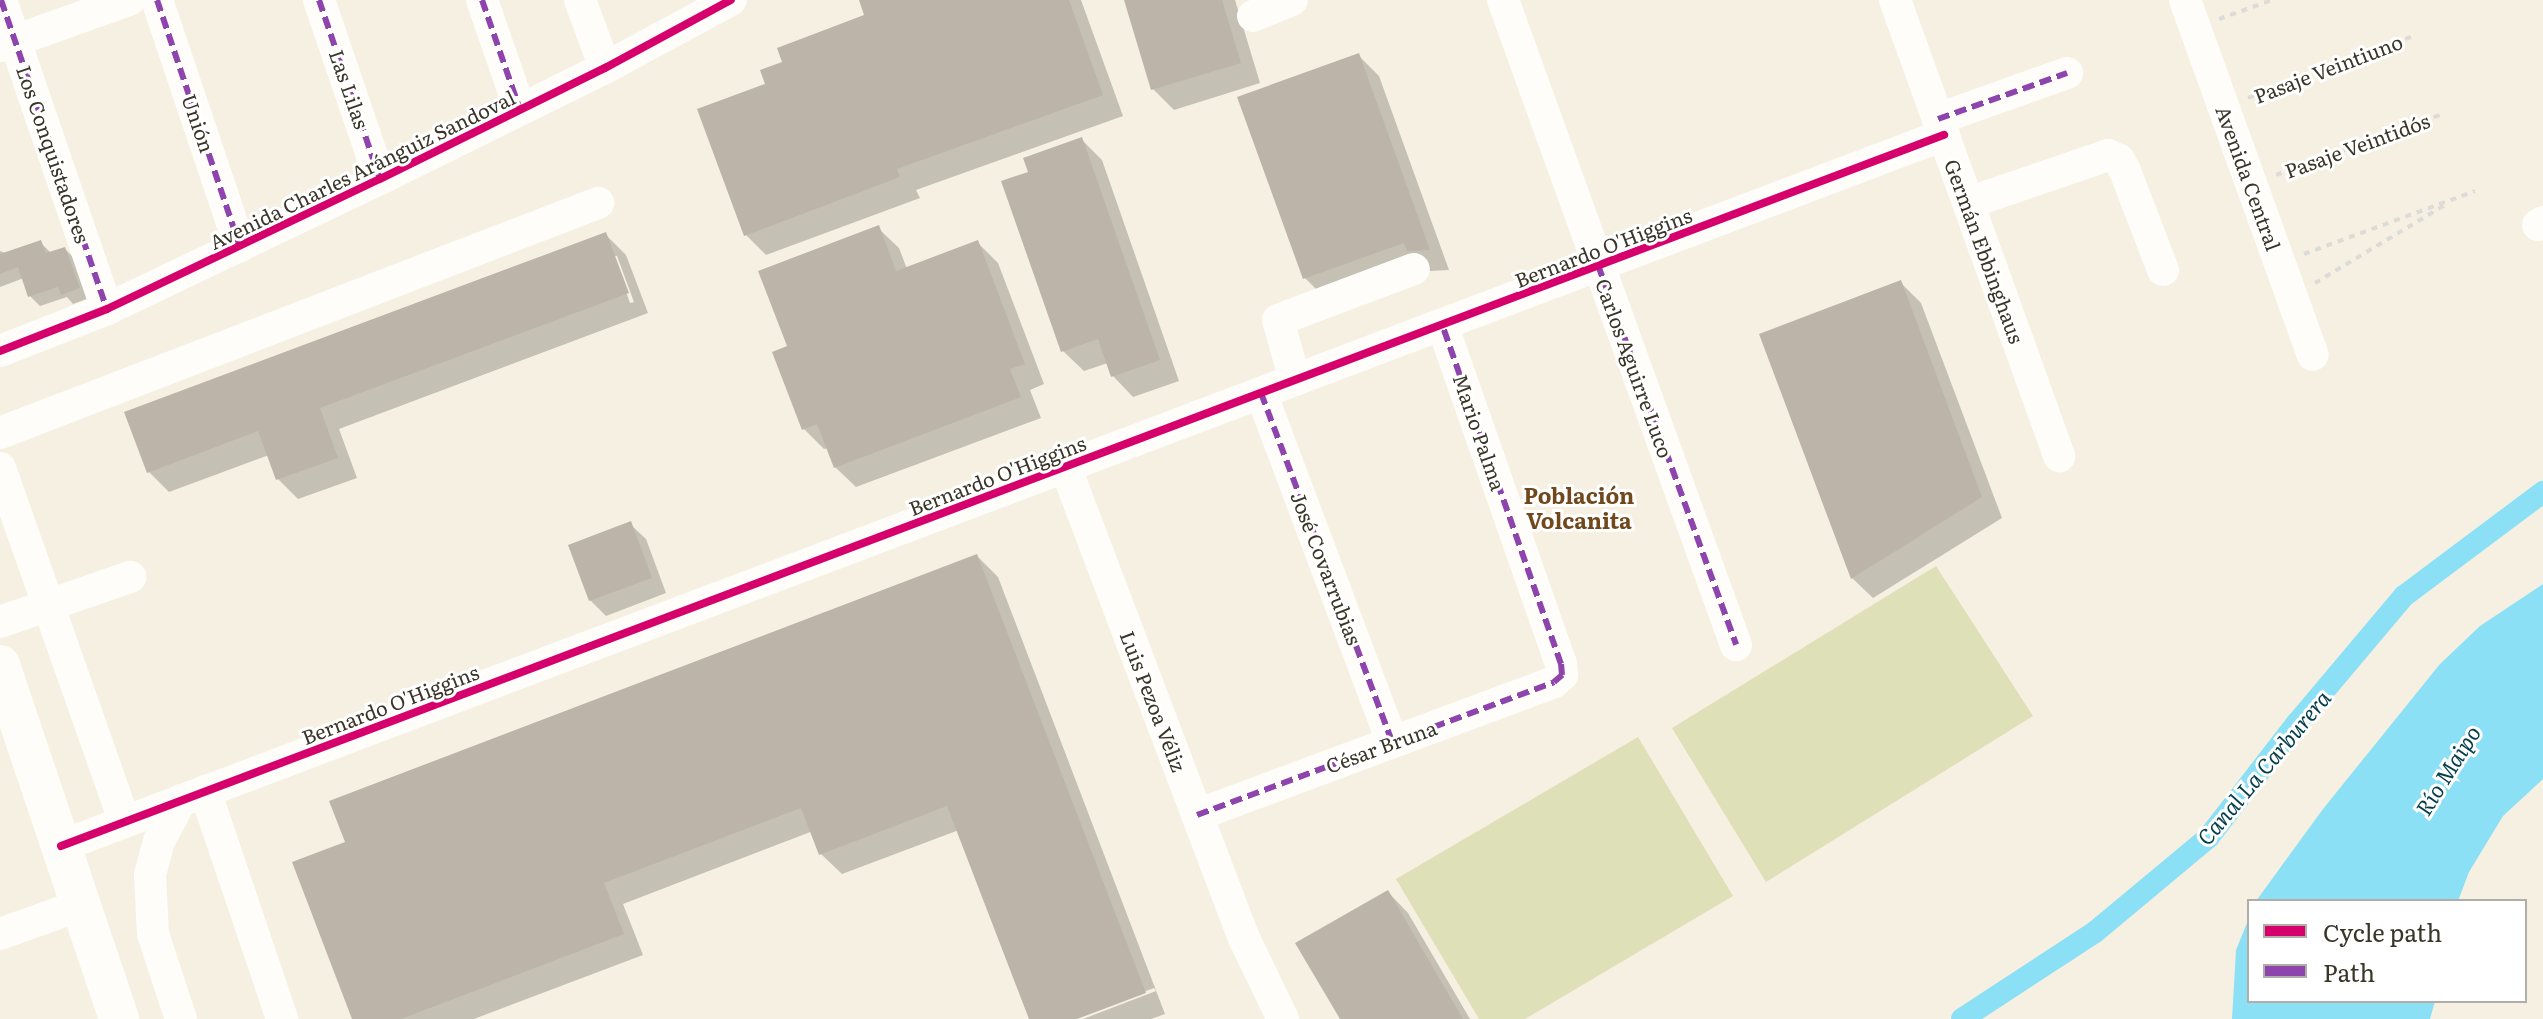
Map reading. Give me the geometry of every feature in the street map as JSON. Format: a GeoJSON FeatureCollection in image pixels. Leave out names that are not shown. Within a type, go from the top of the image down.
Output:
{"type":"FeatureCollection","features":[{"type":"Feature","properties":{"kind":"main road"},"geometry":{"type":"LineString","coordinates":[[0,665],[119,1019]]}},
{"type":"Feature","properties":{"kind":"street","name":"Los Conquistadores"},"geometry":{"type":"LineString","coordinates":[[1,0],[8,44],[107,309]]}},
{"type":"Feature","properties":{"kind":"street"},"geometry":{"type":"LineString","coordinates":[[8,44],[129,0]]}},
{"type":"Feature","properties":{"kind":"street","name":"Unión"},"geometry":{"type":"LineString","coordinates":[[157,0],[240,246]]}},
{"type":"Feature","properties":{"kind":"street","name":"Las Lilas"},"geometry":{"type":"LineString","coordinates":[[319,0],[380,179]]}},
{"type":"Feature","properties":{"kind":"street"},"geometry":{"type":"LineString","coordinates":[[482,0],[520,110]]}},
{"type":"Feature","properties":{"kind":"street"},"geometry":{"type":"LineString","coordinates":[[580,0],[605,68]]}},
{"type":"Feature","properties":{"kind":"street","name":"Avenida Charles Aránguiz Sandoval"},"geometry":{"type":"LineString","coordinates":[[0,351],[107,309],[380,179],[605,68],[731,0]]}},
{"type":"Feature","properties":{"kind":"street"},"geometry":{"type":"LineString","coordinates":[[1253,16],[1292,0]]}},
{"type":"Feature","properties":{"kind":"street","name":"Carlos Aguirre Luco"},"geometry":{"type":"LineString","coordinates":[[1503,0],[1736,645]]}},
{"type":"Feature","properties":{"kind":"street","name":"Germán Ebbinghaus"},"geometry":{"type":"LineString","coordinates":[[1895,0],[2059,456]]}},
{"type":"Feature","properties":{"kind":"street","name":"Avenida Central"},"geometry":{"type":"LineString","coordinates":[[2185,0],[2313,355]]}},
{"type":"Feature","properties":{"kind":"street","name":"Bernardo O'Higgins"},"geometry":{"type":"LineString","coordinates":[[61,846],[1598,265],[2067,73]]}},
{"type":"Feature","properties":{"kind":"street"},"geometry":{"type":"LineString","coordinates":[[1968,203],[2108,155],[2119,160],[2125,171],[2163,270]]}},
{"type":"Feature","properties":{"kind":"street"},"geometry":{"type":"LineString","coordinates":[[0,433],[598,203]]}},
{"type":"Feature","properties":{"kind":"street"},"geometry":{"type":"LineString","coordinates":[[1295,380],[1278,320],[1414,269]]}},
{"type":"Feature","properties":{"kind":"street","name":"Mario Palma"},"geometry":{"type":"LineString","coordinates":[[1442,324],[1561,664],[1562,675]]}},
{"type":"Feature","properties":{"kind":"street","name":"José Covarrubias"},"geometry":{"type":"LineString","coordinates":[[1261,393],[1392,742]]}},
{"type":"Feature","properties":{"kind":"street","name":"Luis Pezoa Véliz"},"geometry":{"type":"LineString","coordinates":[[1065,466],[1243,936],[1283,1019]]}},
{"type":"Feature","properties":{"kind":"street"},"geometry":{"type":"LineString","coordinates":[[0,468],[125,822]]}},
{"type":"Feature","properties":{"kind":"street"},"geometry":{"type":"LineString","coordinates":[[0,622],[130,577]]}},
{"type":"Feature","properties":{"kind":"street","name":"César Bruna"},"geometry":{"type":"LineString","coordinates":[[1197,815],[1554,682],[1562,675]]}},
{"type":"Feature","properties":{"kind":"street"},"geometry":{"type":"LineString","coordinates":[[181,1019],[153,934],[150,875],[159,841],[193,796]]}},
{"type":"Feature","properties":{"kind":"street"},"geometry":{"type":"LineString","coordinates":[[193,796],[282,1019]]}},
{"type":"Feature","properties":{"kind":"street"},"geometry":{"type":"LineString","coordinates":[[0,934],[81,905]]}},
{"type":"Feature","properties":{"kind":"path"},"geometry":{"type":"LineString","coordinates":[[2212,22],[2272,0]]}},
{"type":"Feature","properties":{"kind":"path"},"geometry":{"type":"LineString","coordinates":[[2297,257],[2475,191]]}},
{"type":"Feature","properties":{"kind":"path"},"geometry":{"type":"LineString","coordinates":[[2307,288],[2457,198]]}},
{"type":"Feature","properties":{"kind":"green space"},"geometry":{"type":"Polygon","coordinates":[[[1936,566],[2033,716],[1766,882],[1672,728],[1936,566]]]}},
{"type":"Feature","properties":{"kind":"green space"},"geometry":{"type":"Polygon","coordinates":[[[1638,737],[1733,896],[1525,1019],[1479,1019],[1396,879],[1638,737]]]}},
{"type":"Feature","properties":{"kind":"water","name":"Río Maipo"},"geometry":{"type":"Polygon","coordinates":[[[2543,584],[2543,779],[2503,816],[2469,872],[2459,899],[2257,899],[2323,809],[2440,664],[2480,626],[2543,584]]]}},
{"type":"Feature","properties":{"kind":"water"},"geometry":{"type":"Polygon","coordinates":[[[2247,923],[2247,1003],[2434,1003],[2430,1019],[2232,1019],[2236,950],[2247,923]]]}},
{"type":"Feature","properties":{"kind":"building"},"geometry":{"type":"Polygon","coordinates":[[[859,0],[1069,0],[1103,95],[897,169],[900,177],[744,236],[697,109],[765,84],[760,70],[782,62],[777,48],[864,15],[859,0]]]}},
{"type":"Feature","properties":{"kind":"building"},"geometry":{"type":"Polygon","coordinates":[[[1124,0],[1222,0],[1241,63],[1151,90],[1124,0]]]}},
{"type":"Feature","properties":{"kind":"building"},"geometry":{"type":"Polygon","coordinates":[[[1359,53],[1430,250],[1407,251],[1404,243],[1303,279],[1237,97],[1359,53]]]}},
{"type":"Feature","properties":{"kind":"building"},"geometry":{"type":"Polygon","coordinates":[[[1082,137],[1160,360],[1111,377],[1098,339],[1061,352],[1001,181],[1028,172],[1023,158],[1082,137]]]}},
{"type":"Feature","properties":{"kind":"building"},"geometry":{"type":"Polygon","coordinates":[[[879,225],[896,271],[978,240],[1025,364],[1010,369],[1021,397],[834,468],[817,424],[802,430],[772,352],[787,346],[758,271],[879,225]]]}},
{"type":"Feature","properties":{"kind":"building"},"geometry":{"type":"Polygon","coordinates":[[[606,232],[629,293],[320,408],[338,458],[276,480],[258,431],[147,473],[124,412],[606,232]]]}},
{"type":"Feature","properties":{"kind":"building"},"geometry":{"type":"Polygon","coordinates":[[[41,240],[46,253],[65,247],[80,288],[61,295],[58,287],[28,297],[18,267],[0,274],[0,254],[41,240]]]}},
{"type":"Feature","properties":{"kind":"building"},"geometry":{"type":"Polygon","coordinates":[[[1901,280],[1982,497],[1851,579],[1759,334],[1901,280]]]}},
{"type":"Feature","properties":{"kind":"building"},"geometry":{"type":"Polygon","coordinates":[[[631,521],[652,578],[589,601],[568,545],[631,521]]]}},
{"type":"Feature","properties":{"kind":"building"},"geometry":{"type":"Polygon","coordinates":[[[977,554],[1146,993],[1077,1019],[1029,1019],[947,806],[819,855],[801,808],[604,883],[624,934],[401,1019],[352,1019],[292,862],[345,842],[329,801],[977,554]]]}},
{"type":"Feature","properties":{"kind":"building"},"geometry":{"type":"Polygon","coordinates":[[[1388,890],[1463,1019],[1340,1019],[1295,943],[1388,890]]]}},
{"type":"Feature","properties":{"kind":"waterway","name":"Canal La Carburera"},"geometry":{"type":"LineString","coordinates":[[1962,1019],[2095,932],[2208,838],[2297,723],[2404,596],[2543,492]]}},
{"type":"Feature","properties":{"kind":"marked path"},"geometry":{"type":"LineString","coordinates":[[1,0],[107,309]]}},
{"type":"Feature","properties":{"kind":"marked path"},"geometry":{"type":"LineString","coordinates":[[157,0],[240,246]]}},
{"type":"Feature","properties":{"kind":"marked path"},"geometry":{"type":"LineString","coordinates":[[319,0],[380,179]]}},
{"type":"Feature","properties":{"kind":"marked path"},"geometry":{"type":"LineString","coordinates":[[482,0],[520,110]]}},
{"type":"Feature","properties":{"kind":"marked path"},"geometry":{"type":"LineString","coordinates":[[1938,119],[2067,73]]}},
{"type":"Feature","properties":{"kind":"marked path"},"geometry":{"type":"LineString","coordinates":[[1598,265],[1736,645]]}},
{"type":"Feature","properties":{"kind":"marked path"},"geometry":{"type":"LineString","coordinates":[[1197,815],[1554,682],[1562,675],[1561,664],[1442,324]]}},
{"type":"Feature","properties":{"kind":"marked path"},"geometry":{"type":"LineString","coordinates":[[1261,393],[1392,742]]}},
{"type":"Feature","properties":{"kind":"cycle path"},"geometry":{"type":"LineString","coordinates":[[0,351],[107,309],[380,179],[605,68],[731,0]]}},
{"type":"Feature","properties":{"kind":"cycle path"},"geometry":{"type":"LineString","coordinates":[[61,846],[1944,135]]}},
{"type":"Feature","properties":{"kind":"district","name":"Población Volcanita"},"geometry":{"type":"Point","coordinates":[1579,506]}}]}
